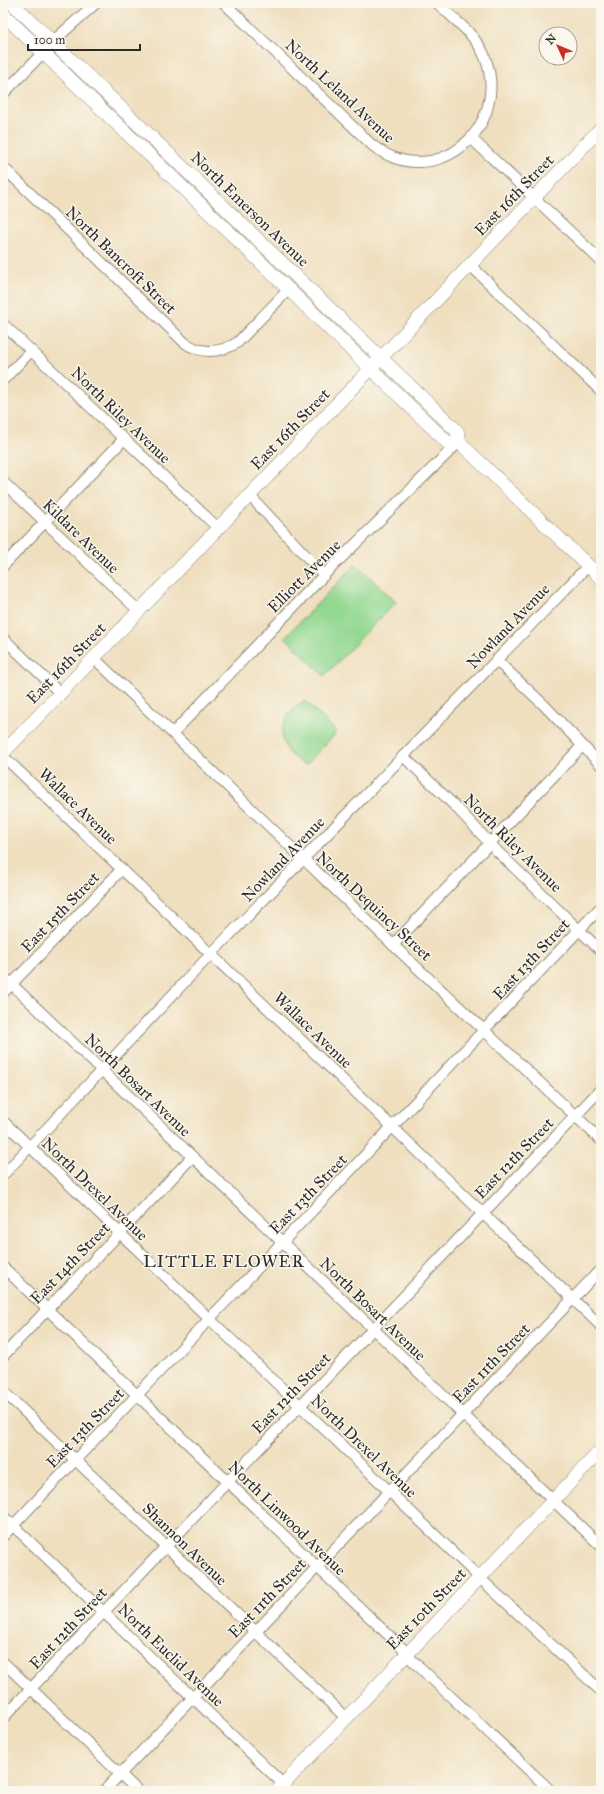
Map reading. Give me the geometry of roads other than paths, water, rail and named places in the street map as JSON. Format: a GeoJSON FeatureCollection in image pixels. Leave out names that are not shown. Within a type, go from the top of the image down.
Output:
{"type":"FeatureCollection","features":[{"type":"Feature","properties":{"kind":"main road","name":"North Emerson Avenue"},"geometry":{"type":"LineString","coordinates":[[12,3],[457,431],[459,442]]}},
{"type":"Feature","properties":{"kind":"main road","name":"North Emerson Avenue"},"geometry":{"type":"LineString","coordinates":[[3,14],[372,368],[447,442],[459,442],[601,578]]}},
{"type":"Feature","properties":{"kind":"main road","name":"East 16th Street"},"geometry":{"type":"LineString","coordinates":[[3,754],[601,128]]}},
{"type":"Feature","properties":{"kind":"main road","name":"East 10th Street"},"geometry":{"type":"LineString","coordinates":[[280,1787],[601,1450]]}},
{"type":"Feature","properties":{"kind":"street"},"geometry":{"type":"LineString","coordinates":[[3,94],[52,42],[96,3]]}},
{"type":"Feature","properties":{"kind":"street","name":"North Leland Avenue"},"geometry":{"type":"LineString","coordinates":[[224,3],[372,145],[386,155],[405,161],[430,161],[459,150],[472,139]]}},
{"type":"Feature","properties":{"kind":"street"},"geometry":{"type":"LineString","coordinates":[[437,3],[474,39],[483,54],[488,67],[491,84],[489,105],[480,128],[472,139],[601,261]]}},
{"type":"Feature","properties":{"kind":"street","name":"North Bancroft Street"},"geometry":{"type":"LineString","coordinates":[[3,167],[184,342],[193,348],[203,351],[217,351],[228,348],[238,342],[289,289]]}},
{"type":"Feature","properties":{"kind":"street"},"geometry":{"type":"LineString","coordinates":[[470,265],[601,391]]}},
{"type":"Feature","properties":{"kind":"street","name":"North Riley Avenue"},"geometry":{"type":"LineString","coordinates":[[3,324],[218,528]]}},
{"type":"Feature","properties":{"kind":"street"},"geometry":{"type":"LineString","coordinates":[[3,380],[31,351]]}},
{"type":"Feature","properties":{"kind":"street"},"geometry":{"type":"LineString","coordinates":[[3,566],[124,439]]}},
{"type":"Feature","properties":{"kind":"street","name":"Elliott Avenue"},"geometry":{"type":"LineString","coordinates":[[173,733],[324,575],[459,442]]}},
{"type":"Feature","properties":{"kind":"street","name":"Kildare Avenue"},"geometry":{"type":"LineString","coordinates":[[3,482],[139,611]]}},
{"type":"Feature","properties":{"kind":"street"},"geometry":{"type":"LineString","coordinates":[[250,496],[324,575]]}},
{"type":"Feature","properties":{"kind":"street","name":"Nowland Avenue"},"geometry":{"type":"LineString","coordinates":[[3,1175],[212,954],[588,566]]}},
{"type":"Feature","properties":{"kind":"street"},"geometry":{"type":"LineString","coordinates":[[3,638],[60,693]]}},
{"type":"Feature","properties":{"kind":"street","name":"North Dequincy Street"},"geometry":{"type":"LineString","coordinates":[[94,658],[393,945],[485,1029],[601,1140]]}},
{"type":"Feature","properties":{"kind":"street"},"geometry":{"type":"LineString","coordinates":[[496,660],[544,705],[601,765]]}},
{"type":"Feature","properties":{"kind":"street"},"geometry":{"type":"LineString","coordinates":[[393,945],[582,746]]}},
{"type":"Feature","properties":{"kind":"street","name":"Wallace Avenue"},"geometry":{"type":"LineString","coordinates":[[3,754],[601,1326]]}},
{"type":"Feature","properties":{"kind":"street","name":"North Riley Avenue"},"geometry":{"type":"LineString","coordinates":[[403,756],[601,951]]}},
{"type":"Feature","properties":{"kind":"street","name":"East 15th Street"},"geometry":{"type":"LineString","coordinates":[[3,994],[122,869]]}},
{"type":"Feature","properties":{"kind":"street","name":"East 13th Street"},"geometry":{"type":"LineString","coordinates":[[3,1536],[601,907]]}},
{"type":"Feature","properties":{"kind":"street","name":"North Bosart Avenue"},"geometry":{"type":"LineString","coordinates":[[3,976],[601,1546]]}},
{"type":"Feature","properties":{"kind":"street","name":"East 12th Street"},"geometry":{"type":"LineString","coordinates":[[3,1718],[601,1089]]}},
{"type":"Feature","properties":{"kind":"street","name":"North Drexel Avenue"},"geometry":{"type":"LineString","coordinates":[[3,1121],[480,1578],[601,1691]]}},
{"type":"Feature","properties":{"kind":"street","name":"East 14th Street"},"geometry":{"type":"LineString","coordinates":[[3,1356],[192,1157]]}},
{"type":"Feature","properties":{"kind":"street","name":"North Linwood Avenue"},"geometry":{"type":"LineString","coordinates":[[3,1267],[317,1567],[413,1661],[551,1791]]}},
{"type":"Feature","properties":{"kind":"street","name":"East 11th Street"},"geometry":{"type":"LineString","coordinates":[[104,1791],[601,1269]]}},
{"type":"Feature","properties":{"kind":"street","name":"Shannon Avenue"},"geometry":{"type":"LineString","coordinates":[[3,1391],[346,1718]]}},
{"type":"Feature","properties":{"kind":"street","name":"North Euclid Avenue"},"geometry":{"type":"LineString","coordinates":[[3,1516],[193,1698],[280,1787]]}},
{"type":"Feature","properties":{"kind":"street"},"geometry":{"type":"LineString","coordinates":[[3,1662],[138,1791]]}},
{"type":"Feature","properties":{"kind":"district","name":"LITTLE FLOWER"},"geometry":{"type":"Point","coordinates":[224,1261]}}]}
